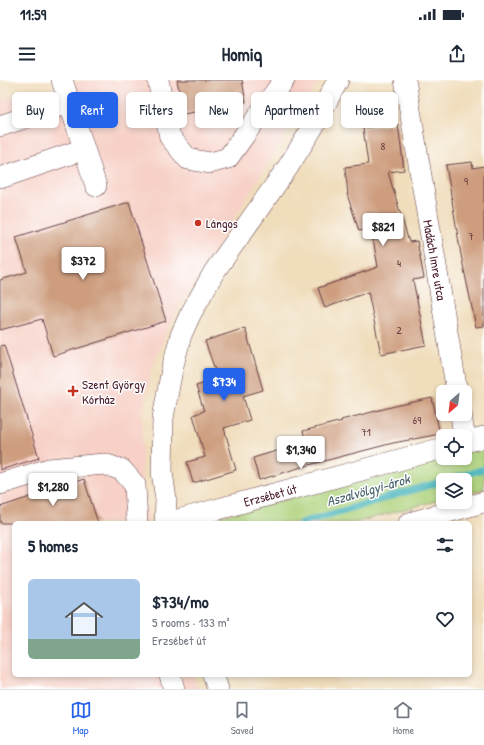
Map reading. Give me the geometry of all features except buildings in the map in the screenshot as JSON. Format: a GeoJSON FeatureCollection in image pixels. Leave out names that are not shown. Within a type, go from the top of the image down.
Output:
{"type":"FeatureCollection","features":[{"type":"Feature","properties":{"kind":"street"},"geometry":{"type":"LineString","coordinates":[[62,80],[67,96]]}},
{"type":"Feature","properties":{"kind":"street"},"geometry":{"type":"LineString","coordinates":[[158,80],[170,137],[188,159],[210,163],[228,158],[284,80]]}},
{"type":"Feature","properties":{"kind":"street"},"geometry":{"type":"LineString","coordinates":[[166,521],[166,500],[162,472],[163,418],[172,369],[181,335],[190,315],[214,272],[288,167],[313,127],[338,80]]}},
{"type":"Feature","properties":{"kind":"street","name":"Madách Imre utca"},"geometry":{"type":"LineString","coordinates":[[405,80],[456,385]]}},
{"type":"Feature","properties":{"kind":"street"},"geometry":{"type":"LineString","coordinates":[[0,126],[67,104]]}},
{"type":"Feature","properties":{"kind":"street"},"geometry":{"type":"LineString","coordinates":[[77,128],[96,186]]}},
{"type":"Feature","properties":{"kind":"street"},"geometry":{"type":"LineString","coordinates":[[3,177],[84,149]]}},
{"type":"Feature","properties":{"kind":"street"},"geometry":{"type":"LineString","coordinates":[[472,440],[484,437]]}},
{"type":"Feature","properties":{"kind":"street","name":"Erzsébet út"},"geometry":{"type":"LineString","coordinates":[[173,521],[436,450]]}},
{"type":"Feature","properties":{"kind":"street"},"geometry":{"type":"LineString","coordinates":[[0,484],[49,469],[104,464],[122,470],[135,485],[137,521]]}},
{"type":"Feature","properties":{"kind":"street"},"geometry":{"type":"LineString","coordinates":[[416,521],[484,502]]}},
{"type":"Feature","properties":{"kind":"street"},"geometry":{"type":"LineString","coordinates":[[171,677],[174,689]]}},
{"type":"Feature","properties":{"kind":"street"},"geometry":{"type":"LineString","coordinates":[[214,677],[218,689]]}},
{"type":"Feature","properties":{"kind":"shaded area","name":"Szent György Kórház"},"geometry":{"type":"Polygon","coordinates":[[[87,80],[320,80],[313,92],[251,92],[251,128],[290,128],[175,314],[152,366],[142,415],[142,475],[149,521],[12,521],[12,677],[194,677],[198,689],[0,689],[0,100],[12,97],[12,128],[59,128],[59,92],[35,92],[87,80]]]}},
{"type":"Feature","properties":{"kind":"green space"},"geometry":{"type":"Polygon","coordinates":[[[484,442],[484,489],[472,492],[472,473],[436,473],[436,501],[361,521],[204,521],[436,460],[436,465],[472,465],[472,445],[484,442]]]}},
{"type":"Feature","properties":{"kind":"waterway","name":"Aszalvölgyi-árok"},"geometry":{"type":"LineString","coordinates":[[471,473],[484,469]]}},
{"type":"Feature","properties":{"kind":"waterway","name":"Aszalvölgyi-árok"},"geometry":{"type":"LineString","coordinates":[[308,521],[436,483]]}},
{"type":"Feature","properties":{"kind":"place","name":"Lángos"},"geometry":{"type":"Point","coordinates":[198,223]}},
{"type":"Feature","properties":{"kind":"place","name":"Szent György Kórház"},"geometry":{"type":"Point","coordinates":[73,391]}}]}
